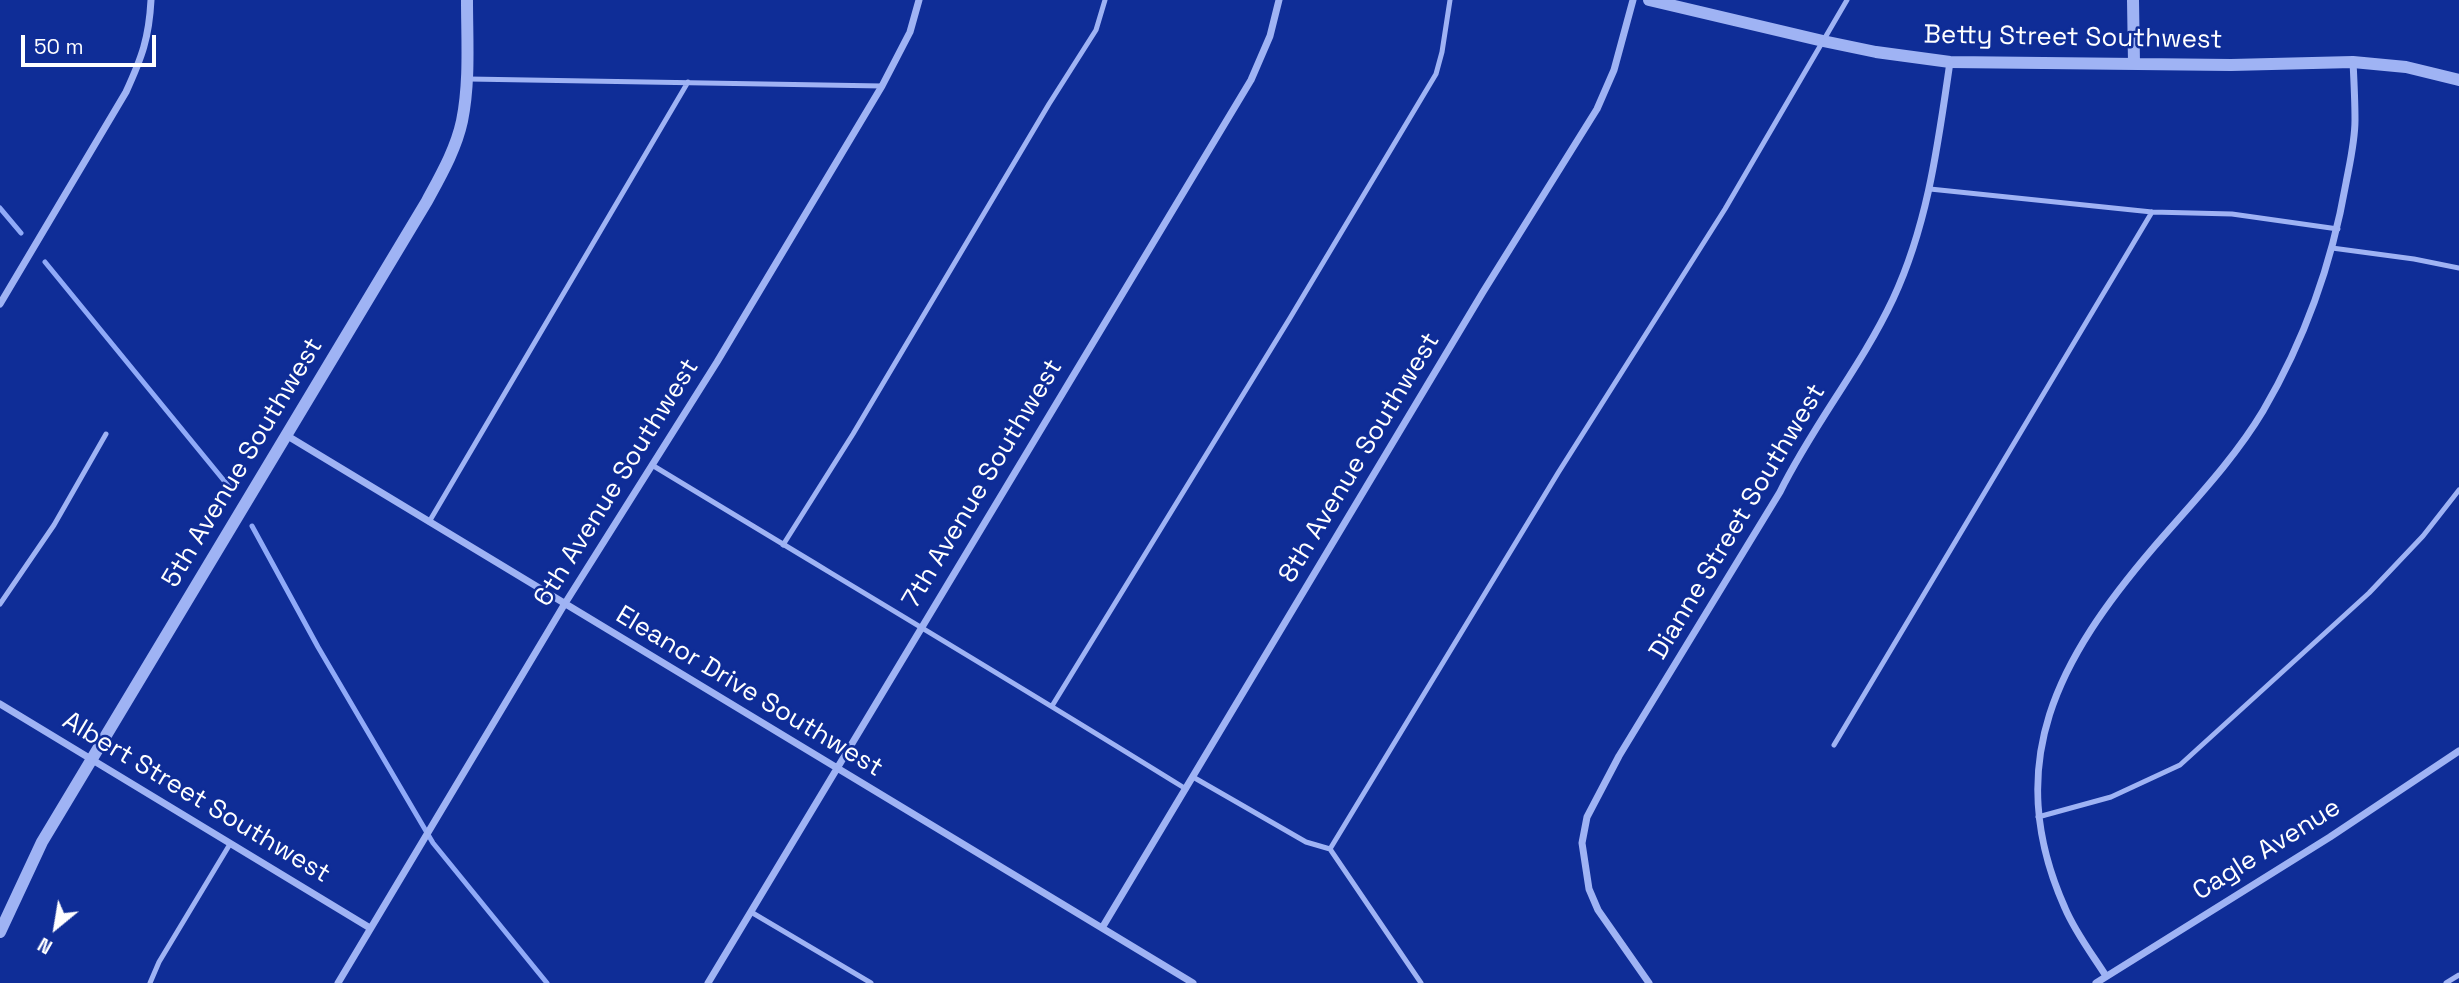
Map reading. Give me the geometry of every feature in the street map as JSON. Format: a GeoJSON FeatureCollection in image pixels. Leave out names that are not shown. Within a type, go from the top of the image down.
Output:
{"type":"FeatureCollection","features":[{"type":"Feature","properties":{"kind":"street"},"geometry":{"type":"LineString","coordinates":[[0,304],[126,92],[142,57],[150,29],[150,0]]}},
{"type":"Feature","properties":{"kind":"street","name":"5th Avenue Southwest"},"geometry":{"type":"LineString","coordinates":[[0,932],[43,842],[448,163],[462,121],[467,79],[467,0]]}},
{"type":"Feature","properties":{"kind":"street","name":"6th Avenue Southwest"},"geometry":{"type":"LineString","coordinates":[[338,983],[564,605],[717,362],[882,86],[911,32],[919,0]]}},
{"type":"Feature","properties":{"kind":"street","name":"7th Avenue Southwest"},"geometry":{"type":"LineString","coordinates":[[708,983],[1251,79],[1270,36],[1279,0]]}},
{"type":"Feature","properties":{"kind":"street","name":"8th Avenue Southwest"},"geometry":{"type":"LineString","coordinates":[[1102,928],[1476,304],[1597,109],[1614,70],[1633,0]]}},
{"type":"Feature","properties":{"kind":"street","name":"Betty Street Southwest"},"geometry":{"type":"LineString","coordinates":[[1649,0],[1823,41],[1950,62],[2231,65],[2353,62],[2406,67],[2459,79]]}},
{"type":"Feature","properties":{"kind":"street"},"geometry":{"type":"LineString","coordinates":[[2133,0],[2134,63]]}},
{"type":"Feature","properties":{"kind":"street","name":"Dianne Street Southwest"},"geometry":{"type":"LineString","coordinates":[[1649,983],[1598,910],[1589,889],[1581,843],[1587,817],[1619,756],[1773,504],[1789,473],[1849,380],[1892,301],[1910,261],[1930,189],[1950,62]]}},
{"type":"Feature","properties":{"kind":"street"},"geometry":{"type":"LineString","coordinates":[[2106,976],[2062,901],[2038,817],[2036,804],[2039,760],[2048,717],[2063,676],[2098,620],[2152,550],[2217,475],[2263,412],[2284,373],[2302,332],[2338,229],[2353,142],[2353,62]]}},
{"type":"Feature","properties":{"kind":"street","name":"Eleanor Drive Southwest"},"geometry":{"type":"LineString","coordinates":[[285,435],[1193,983]]}},
{"type":"Feature","properties":{"kind":"street","name":"Albert Street Southwest"},"geometry":{"type":"LineString","coordinates":[[0,704],[370,928]]}},
{"type":"Feature","properties":{"kind":"street","name":"Cagle Avenue"},"geometry":{"type":"LineString","coordinates":[[2096,983],[2330,837],[2459,751]]}},
{"type":"Feature","properties":{"kind":"lane"},"geometry":{"type":"LineString","coordinates":[[783,544],[853,434],[1049,104],[1096,30],[1105,0]]}},
{"type":"Feature","properties":{"kind":"lane"},"geometry":{"type":"LineString","coordinates":[[1052,706],[1436,74],[1443,52],[1450,0]]}},
{"type":"Feature","properties":{"kind":"lane"},"geometry":{"type":"LineString","coordinates":[[1329,849],[1558,473],[1725,209],[1847,0]]}},
{"type":"Feature","properties":{"kind":"lane"},"geometry":{"type":"LineString","coordinates":[[467,79],[882,86]]}},
{"type":"Feature","properties":{"kind":"lane"},"geometry":{"type":"LineString","coordinates":[[429,522],[688,82]]}},
{"type":"Feature","properties":{"kind":"lane"},"geometry":{"type":"LineString","coordinates":[[1930,189],[2152,212],[2232,214],[2338,229]]}},
{"type":"Feature","properties":{"kind":"lane"},"geometry":{"type":"LineString","coordinates":[[1834,745],[2152,212]]}},
{"type":"Feature","properties":{"kind":"lane"},"geometry":{"type":"LineString","coordinates":[[2332,248],[2459,268]]}},
{"type":"Feature","properties":{"kind":"lane"},"geometry":{"type":"LineString","coordinates":[[0,604],[54,525],[106,434]]}},
{"type":"Feature","properties":{"kind":"lane"},"geometry":{"type":"LineString","coordinates":[[652,465],[1186,789]]}},
{"type":"Feature","properties":{"kind":"lane"},"geometry":{"type":"LineString","coordinates":[[2038,817],[2111,797],[2180,765],[2369,593],[2423,536],[2459,489]]}},
{"type":"Feature","properties":{"kind":"lane"},"geometry":{"type":"LineString","coordinates":[[1194,777],[1306,842],[1329,849],[1420,983]]}},
{"type":"Feature","properties":{"kind":"lane"},"geometry":{"type":"LineString","coordinates":[[150,983],[159,962],[230,844]]}},
{"type":"Feature","properties":{"kind":"lane"},"geometry":{"type":"LineString","coordinates":[[751,912],[871,983]]}},
{"type":"Feature","properties":{"kind":"lane"},"geometry":{"type":"LineString","coordinates":[[2446,983],[2459,975]]}},
{"type":"Feature","properties":{"kind":"waterway"},"geometry":{"type":"LineString","coordinates":[[0,208],[21,233]]}},
{"type":"Feature","properties":{"kind":"waterway"},"geometry":{"type":"LineString","coordinates":[[45,262],[230,488]]}},
{"type":"Feature","properties":{"kind":"waterway"},"geometry":{"type":"LineString","coordinates":[[252,526],[318,647],[433,843],[547,983]]}}]}
